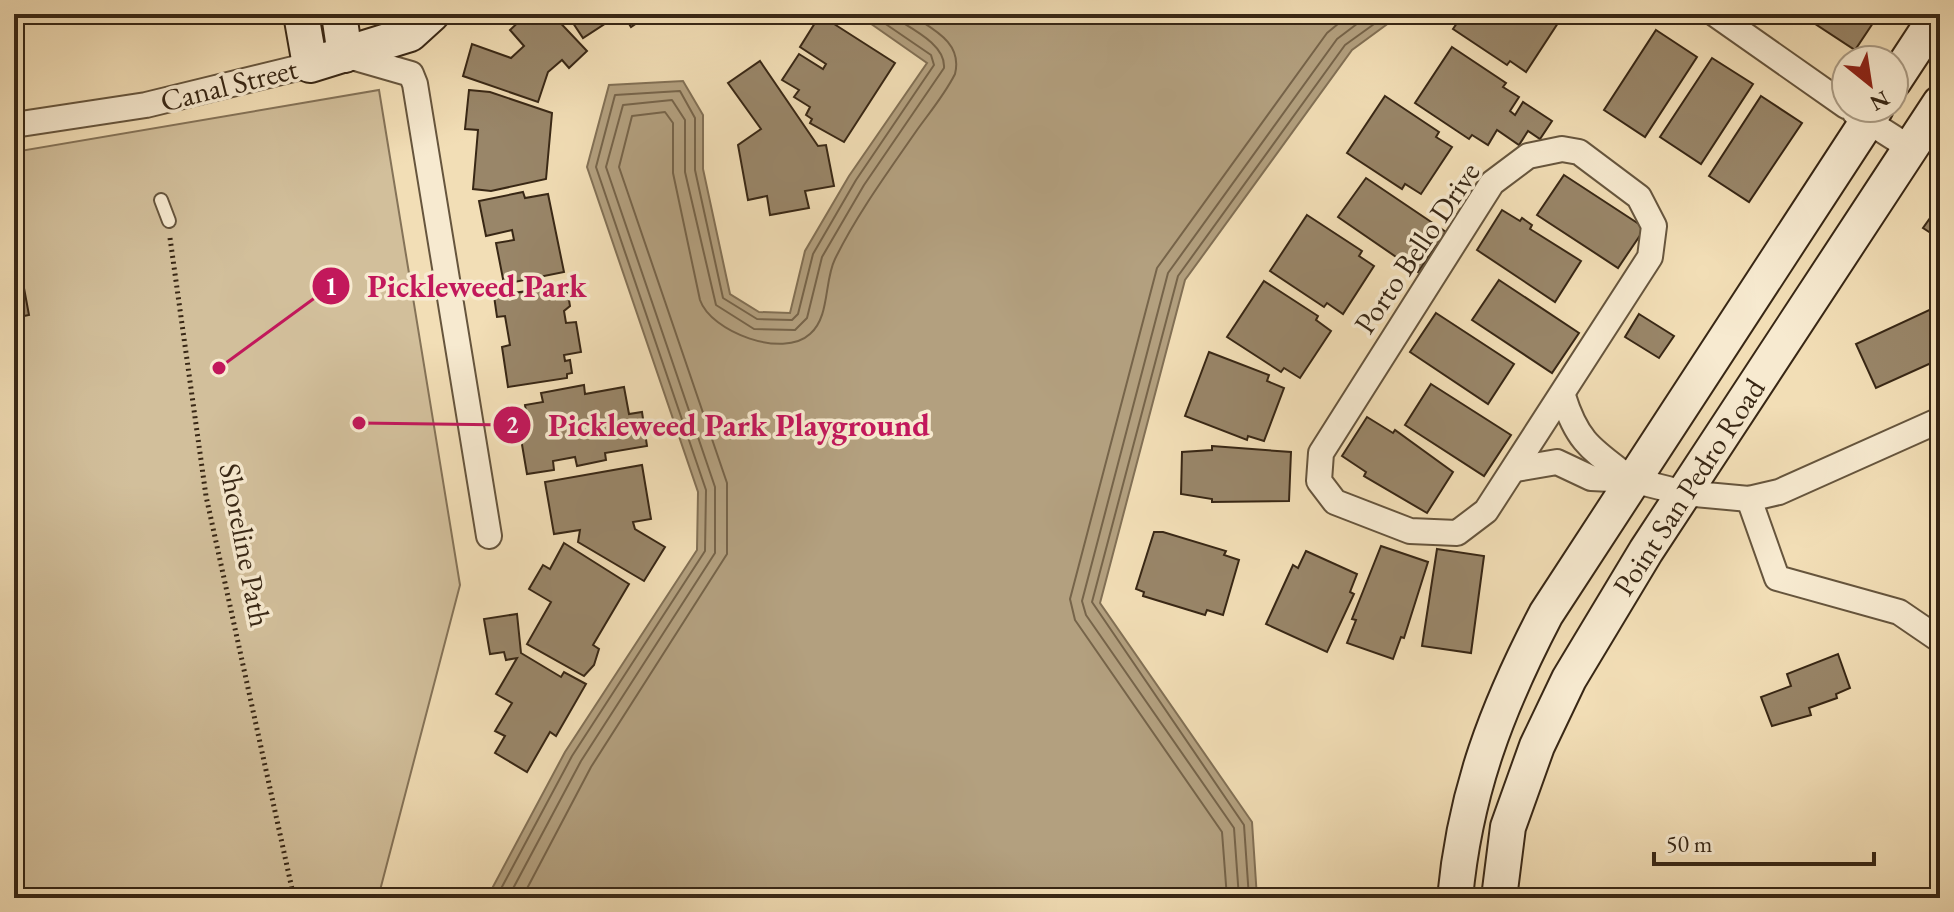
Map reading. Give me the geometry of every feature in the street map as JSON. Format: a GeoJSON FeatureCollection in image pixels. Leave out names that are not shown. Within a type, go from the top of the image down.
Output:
{"type":"FeatureCollection","features":[{"type":"Feature","properties":{"kind":"main road"},"geometry":{"type":"LineString","coordinates":[[301,14],[310,65]]}},
{"type":"Feature","properties":{"kind":"main road"},"geometry":{"type":"LineString","coordinates":[[339,14],[345,55]]}},
{"type":"Feature","properties":{"kind":"main road","name":"Canal Street"},"geometry":{"type":"LineString","coordinates":[[310,65],[410,34],[432,14]]}},
{"type":"Feature","properties":{"kind":"main road"},"geometry":{"type":"LineString","coordinates":[[1910,57],[1938,14]]}},
{"type":"Feature","properties":{"kind":"main road","name":"Point San Pedro Road"},"geometry":{"type":"LineString","coordinates":[[1499,898],[1508,827],[1537,746],[1576,667],[1684,493],[1940,103]]}},
{"type":"Feature","properties":{"kind":"main road","name":"Point San Pedro Road"},"geometry":{"type":"LineString","coordinates":[[1455,898],[1468,807],[1483,752],[1508,687],[1546,614],[1851,124]]}},
{"type":"Feature","properties":{"kind":"street"},"geometry":{"type":"LineString","coordinates":[[1715,14],[1830,91]]}},
{"type":"Feature","properties":{"kind":"street"},"geometry":{"type":"LineString","coordinates":[[345,55],[411,74],[418,95],[489,536]]}},
{"type":"Feature","properties":{"kind":"street","name":"Canal Street"},"geometry":{"type":"LineString","coordinates":[[14,125],[146,105],[310,65]]}},
{"type":"Feature","properties":{"kind":"street"},"geometry":{"type":"LineString","coordinates":[[1877,124],[1910,148]]}},
{"type":"Feature","properties":{"kind":"street","name":"Porto Bello Drive"},"geometry":{"type":"LineString","coordinates":[[1562,149],[1579,152],[1639,197],[1654,226],[1650,257],[1563,396],[1539,427],[1516,469],[1486,511],[1457,533],[1410,531],[1372,517],[1335,502],[1319,481],[1321,453],[1492,183],[1528,156],[1562,149]]}},
{"type":"Feature","properties":{"kind":"street"},"geometry":{"type":"LineString","coordinates":[[1563,396],[1573,428],[1586,445],[1632,480]]}},
{"type":"Feature","properties":{"kind":"street"},"geometry":{"type":"LineString","coordinates":[[1516,469],[1557,462],[1591,478],[1632,480],[1684,493],[1749,499],[1779,492],[1940,420]]}},
{"type":"Feature","properties":{"kind":"street"},"geometry":{"type":"LineString","coordinates":[[1749,499],[1777,578],[1899,612],[1940,640]]}},
{"type":"Feature","properties":{"kind":"lane"},"geometry":{"type":"LineString","coordinates":[[161,200],[169,221]]}},
{"type":"Feature","properties":{"kind":"path","name":"Shoreline Path"},"geometry":{"type":"LineString","coordinates":[[169,221],[206,496],[294,898]]}},
{"type":"Feature","properties":{"kind":"shaded area"},"geometry":{"type":"Polygon","coordinates":[[[379,90],[460,585],[378,898],[14,898],[14,152],[379,90]]]}},
{"type":"Feature","properties":{"kind":"water"},"geometry":{"type":"Polygon","coordinates":[[[857,14],[1401,14],[1352,50],[1185,280],[1100,603],[1252,822],[1257,898],[487,898],[565,752],[697,550],[698,492],[587,167],[609,85],[683,81],[703,115],[703,169],[730,294],[759,312],[790,313],[805,251],[849,176],[927,63],[857,14]]]}},
{"type":"Feature","properties":{"kind":"building"},"geometry":{"type":"Polygon","coordinates":[[[527,14],[552,14],[587,51],[569,68],[562,60],[548,72],[538,102],[463,76],[472,44],[511,58],[524,46],[510,30],[527,14]]]}},
{"type":"Feature","properties":{"kind":"building"},"geometry":{"type":"Polygon","coordinates":[[[567,14],[620,14],[583,38],[567,14]]]}},
{"type":"Feature","properties":{"kind":"building"},"geometry":{"type":"Polygon","coordinates":[[[623,14],[650,14],[631,27],[623,14]]]}},
{"type":"Feature","properties":{"kind":"building"},"geometry":{"type":"Polygon","coordinates":[[[1463,14],[1544,14],[1558,23],[1526,72],[1510,61],[1507,65],[1453,29],[1463,14]]]}},
{"type":"Feature","properties":{"kind":"building"},"geometry":{"type":"Polygon","coordinates":[[[1800,14],[1873,14],[1877,17],[1859,44],[1846,44],[1800,14]]]}},
{"type":"Feature","properties":{"kind":"building"},"geometry":{"type":"Polygon","coordinates":[[[820,15],[895,63],[844,142],[810,123],[812,119],[806,115],[810,107],[794,97],[799,90],[782,80],[799,54],[823,69],[826,64],[800,47],[820,15]]]}},
{"type":"Feature","properties":{"kind":"building"},"geometry":{"type":"Polygon","coordinates":[[[1656,30],[1697,57],[1645,137],[1604,110],[1656,30]]]}},
{"type":"Feature","properties":{"kind":"building"},"geometry":{"type":"Polygon","coordinates":[[[1452,47],[1506,83],[1503,87],[1519,97],[1510,111],[1515,115],[1523,102],[1552,121],[1540,139],[1528,131],[1519,145],[1497,130],[1488,145],[1472,135],[1469,139],[1415,103],[1452,47]]]}},
{"type":"Feature","properties":{"kind":"building"},"geometry":{"type":"Polygon","coordinates":[[[1712,58],[1753,84],[1701,164],[1660,137],[1712,58]]]}},
{"type":"Feature","properties":{"kind":"building"},"geometry":{"type":"Polygon","coordinates":[[[760,61],[818,146],[826,145],[834,186],[805,191],[809,208],[770,215],[767,196],[748,200],[738,145],[761,129],[728,83],[760,61]]]}},
{"type":"Feature","properties":{"kind":"building"},"geometry":{"type":"Polygon","coordinates":[[[469,90],[490,92],[552,113],[546,179],[491,191],[473,189],[478,130],[465,129],[469,90]]]}},
{"type":"Feature","properties":{"kind":"building"},"geometry":{"type":"Polygon","coordinates":[[[1385,96],[1439,132],[1436,137],[1452,147],[1421,194],[1405,184],[1402,189],[1347,153],[1385,96]]]}},
{"type":"Feature","properties":{"kind":"building"},"geometry":{"type":"Polygon","coordinates":[[[1761,96],[1802,123],[1749,202],[1709,176],[1761,96]]]}},
{"type":"Feature","properties":{"kind":"building"},"geometry":{"type":"Polygon","coordinates":[[[1564,175],[1645,228],[1618,268],[1537,215],[1564,175]]]}},
{"type":"Feature","properties":{"kind":"building"},"geometry":{"type":"Polygon","coordinates":[[[1366,178],[1446,232],[1418,272],[1338,217],[1366,178]]]}},
{"type":"Feature","properties":{"kind":"building"},"geometry":{"type":"Polygon","coordinates":[[[523,192],[525,198],[548,194],[564,272],[504,284],[496,243],[514,240],[512,230],[486,236],[479,201],[523,192]]]}},
{"type":"Feature","properties":{"kind":"building"},"geometry":{"type":"Polygon","coordinates":[[[1940,204],[1940,239],[1923,228],[1940,204]]]}},
{"type":"Feature","properties":{"kind":"building"},"geometry":{"type":"Polygon","coordinates":[[[1502,210],[1520,221],[1522,218],[1532,225],[1530,229],[1581,261],[1555,302],[1477,250],[1502,210]]]}},
{"type":"Feature","properties":{"kind":"building"},"geometry":{"type":"Polygon","coordinates":[[[1307,215],[1362,251],[1359,256],[1374,266],[1343,314],[1327,303],[1324,307],[1270,271],[1307,215]]]}},
{"type":"Feature","properties":{"kind":"building"},"geometry":{"type":"Polygon","coordinates":[[[21,272],[29,315],[14,318],[14,273],[21,272]]]}},
{"type":"Feature","properties":{"kind":"building"},"geometry":{"type":"Polygon","coordinates":[[[1499,280],[1579,333],[1552,373],[1472,320],[1499,280]]]}},
{"type":"Feature","properties":{"kind":"building"},"geometry":{"type":"Polygon","coordinates":[[[1264,281],[1318,316],[1316,320],[1331,331],[1300,378],[1284,368],[1281,372],[1227,337],[1264,281]]]}},
{"type":"Feature","properties":{"kind":"building"},"geometry":{"type":"Polygon","coordinates":[[[560,286],[568,294],[570,306],[564,311],[566,323],[576,322],[581,352],[564,355],[565,361],[570,360],[572,373],[567,374],[567,378],[508,387],[502,347],[510,345],[505,316],[497,317],[494,296],[560,286]]]}},
{"type":"Feature","properties":{"kind":"building"},"geometry":{"type":"Polygon","coordinates":[[[1940,305],[1940,359],[1876,388],[1856,344],[1940,305]]]}},
{"type":"Feature","properties":{"kind":"building"},"geometry":{"type":"Polygon","coordinates":[[[1436,313],[1514,364],[1488,404],[1410,352],[1436,313]]]}},
{"type":"Feature","properties":{"kind":"building"},"geometry":{"type":"Polygon","coordinates":[[[1639,314],[1674,336],[1659,358],[1625,337],[1639,314]]]}},
{"type":"Feature","properties":{"kind":"building"},"geometry":{"type":"Polygon","coordinates":[[[1209,352],[1269,375],[1267,381],[1284,388],[1264,441],[1248,436],[1247,440],[1185,416],[1209,352]]]}},
{"type":"Feature","properties":{"kind":"building"},"geometry":{"type":"Polygon","coordinates":[[[1431,384],[1511,435],[1484,476],[1405,425],[1431,384]]]}},
{"type":"Feature","properties":{"kind":"building"},"geometry":{"type":"Polygon","coordinates":[[[584,385],[585,394],[624,387],[629,414],[642,412],[647,446],[605,453],[606,460],[577,466],[575,457],[553,461],[554,470],[527,474],[520,433],[529,432],[525,405],[543,402],[541,393],[584,385]]]}},
{"type":"Feature","properties":{"kind":"building"},"geometry":{"type":"Polygon","coordinates":[[[1367,417],[1393,433],[1395,430],[1453,472],[1427,513],[1364,476],[1366,472],[1342,456],[1367,417]]]}},
{"type":"Feature","properties":{"kind":"building"},"geometry":{"type":"Polygon","coordinates":[[[1212,446],[1291,452],[1289,501],[1212,502],[1212,499],[1181,494],[1182,452],[1212,450],[1212,446]]]}},
{"type":"Feature","properties":{"kind":"building"},"geometry":{"type":"Polygon","coordinates":[[[642,465],[651,519],[633,522],[635,529],[665,547],[644,581],[578,542],[580,530],[554,534],[545,482],[642,465]]]}},
{"type":"Feature","properties":{"kind":"building"},"geometry":{"type":"Polygon","coordinates":[[[1154,532],[1226,551],[1224,555],[1239,560],[1223,615],[1207,610],[1205,615],[1143,596],[1144,592],[1136,589],[1154,532]]]}},
{"type":"Feature","properties":{"kind":"building"},"geometry":{"type":"Polygon","coordinates":[[[564,543],[629,584],[593,645],[599,649],[594,665],[584,676],[527,644],[551,602],[529,589],[543,565],[550,569],[564,543]]]}},
{"type":"Feature","properties":{"kind":"building"},"geometry":{"type":"Polygon","coordinates":[[[1381,546],[1428,562],[1404,638],[1401,637],[1393,659],[1347,643],[1356,620],[1352,619],[1381,546]]]}},
{"type":"Feature","properties":{"kind":"building"},"geometry":{"type":"Polygon","coordinates":[[[1437,549],[1484,556],[1471,653],[1422,646],[1437,549]]]}},
{"type":"Feature","properties":{"kind":"building"},"geometry":{"type":"Polygon","coordinates":[[[1306,551],[1357,574],[1350,592],[1354,594],[1327,652],[1266,624],[1293,565],[1298,568],[1306,551]]]}},
{"type":"Feature","properties":{"kind":"building"},"geometry":{"type":"Polygon","coordinates":[[[517,614],[521,653],[561,677],[564,672],[586,684],[556,736],[550,732],[527,772],[495,753],[505,736],[495,731],[512,703],[496,694],[517,658],[506,660],[504,652],[490,654],[484,619],[517,614]]]}},
{"type":"Feature","properties":{"kind":"building"},"geometry":{"type":"Polygon","coordinates":[[[1838,654],[1850,688],[1836,694],[1837,698],[1809,708],[1811,715],[1772,726],[1761,697],[1791,686],[1787,674],[1838,654]]]}},
{"type":"Feature","properties":{"kind":"place","name":"Pickleweed Park"},"geometry":{"type":"Point","coordinates":[219,368]}},
{"type":"Feature","properties":{"kind":"place","name":"Pickleweed Park Playground"},"geometry":{"type":"Point","coordinates":[359,423]}}]}
